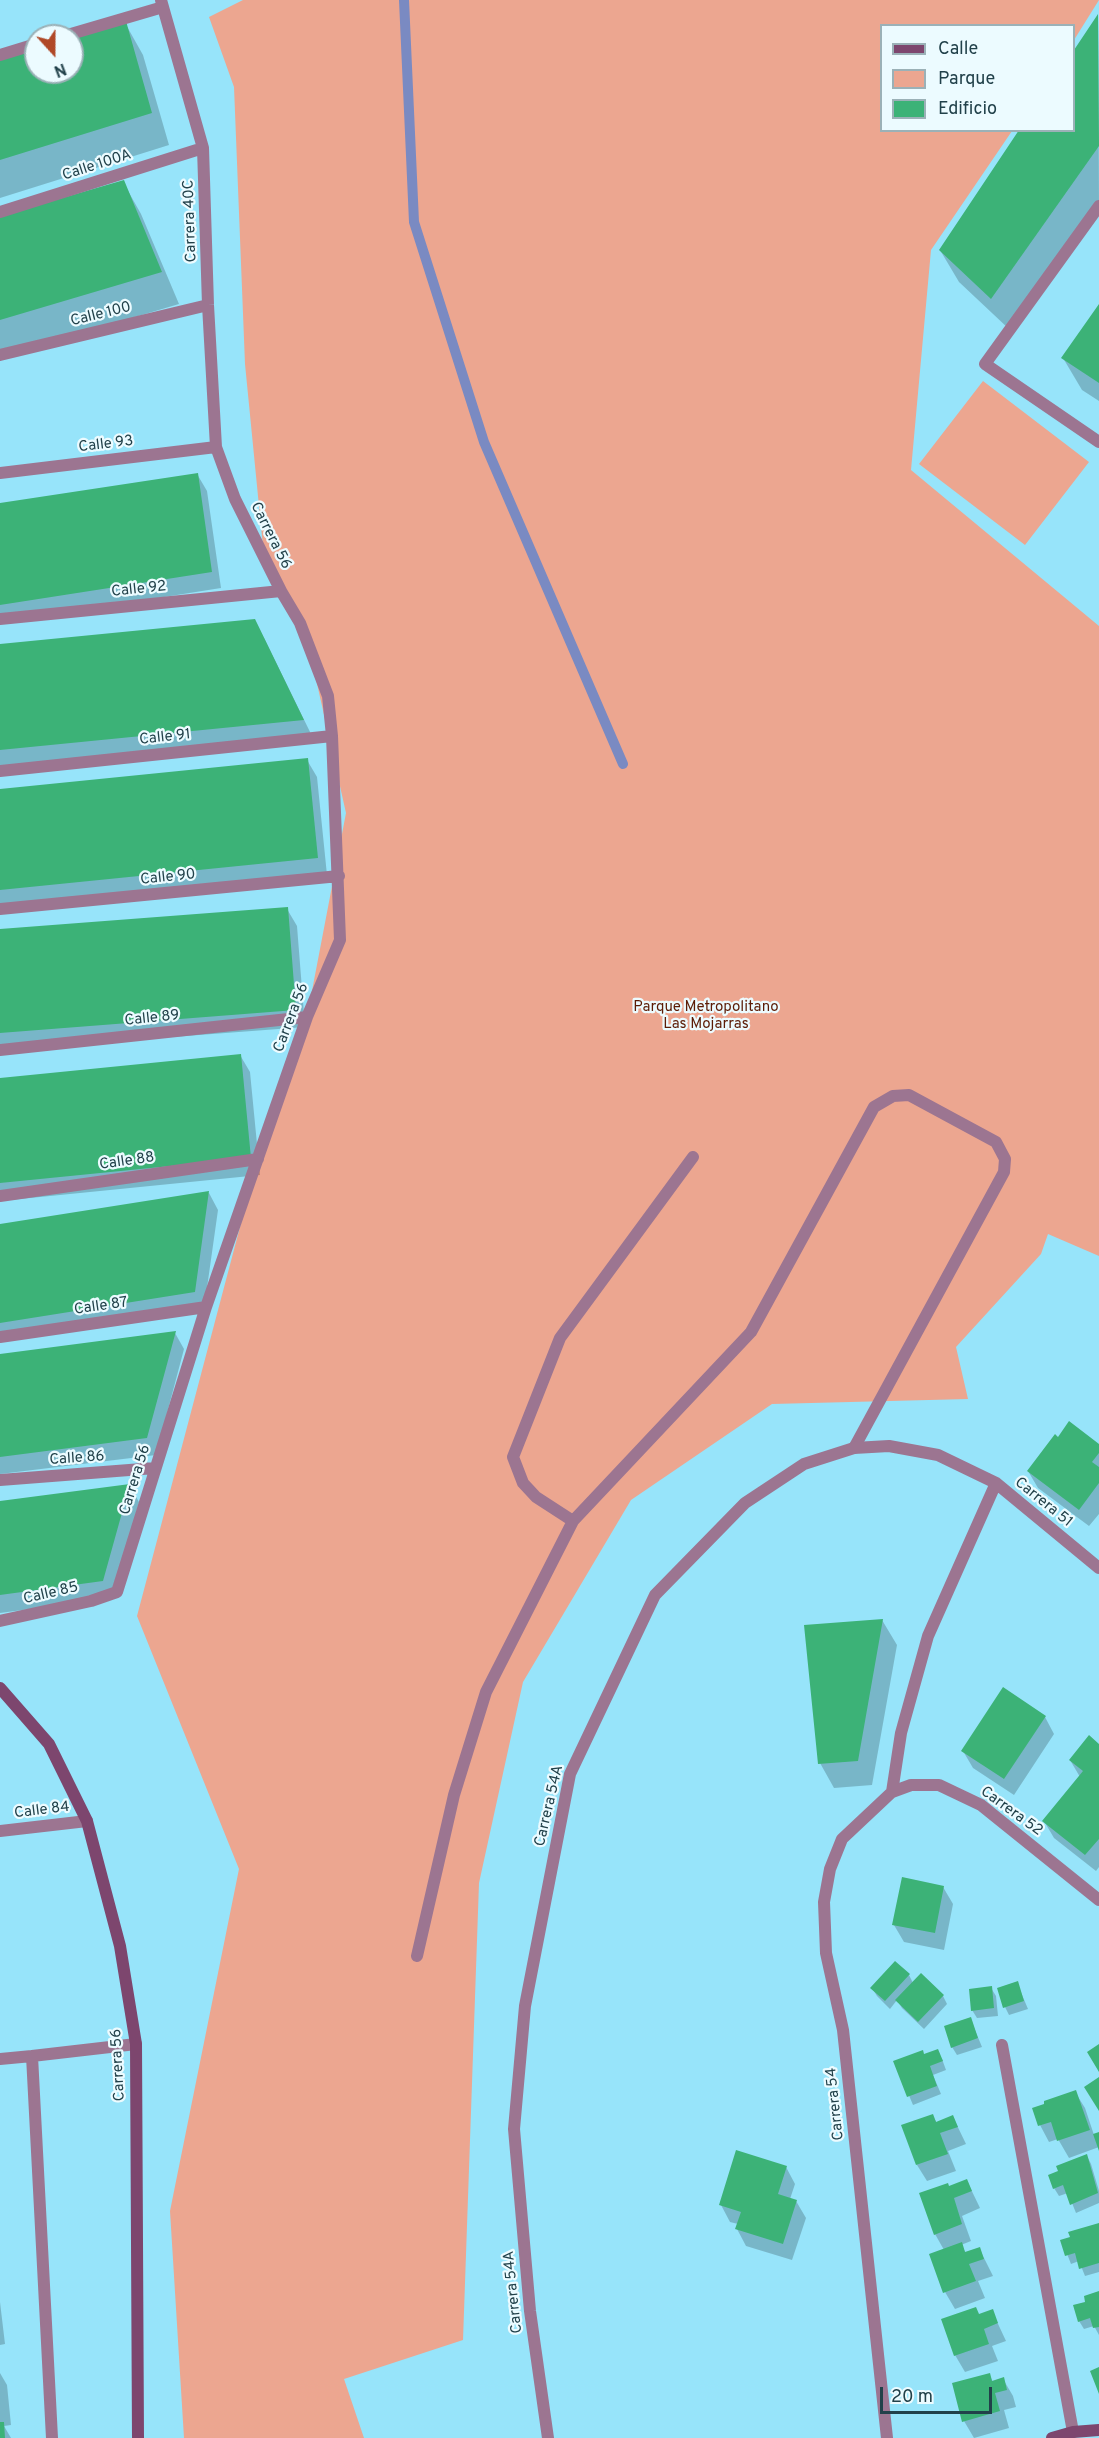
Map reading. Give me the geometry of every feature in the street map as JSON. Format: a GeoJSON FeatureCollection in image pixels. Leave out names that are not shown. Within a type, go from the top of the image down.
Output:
{"type":"FeatureCollection","features":[{"type":"Feature","properties":{"kind":"street"},"geometry":{"type":"LineString","coordinates":[[84,29],[162,4]]}},
{"type":"Feature","properties":{"kind":"street","name":"Carrera 40C"},"geometry":{"type":"LineString","coordinates":[[162,4],[203,148],[208,305],[216,447]]}},
{"type":"Feature","properties":{"kind":"street"},"geometry":{"type":"LineString","coordinates":[[0,55],[24,48]]}},
{"type":"Feature","properties":{"kind":"street","name":"Calle 100A"},"geometry":{"type":"LineString","coordinates":[[0,212],[203,148]]}},
{"type":"Feature","properties":{"kind":"street"},"geometry":{"type":"LineString","coordinates":[[1099,206],[985,364],[1099,442]]}},
{"type":"Feature","properties":{"kind":"street","name":"Calle 100"},"geometry":{"type":"LineString","coordinates":[[0,355],[208,305]]}},
{"type":"Feature","properties":{"kind":"street","name":"Calle 93"},"geometry":{"type":"LineString","coordinates":[[0,473],[216,447]]}},
{"type":"Feature","properties":{"kind":"street","name":"Carrera 56"},"geometry":{"type":"LineString","coordinates":[[108,1595],[117,1592],[206,1307],[307,1017],[340,940],[339,876],[328,696],[300,623],[281,591],[235,499],[216,447]]}},
{"type":"Feature","properties":{"kind":"street","name":"Calle 92"},"geometry":{"type":"LineString","coordinates":[[0,619],[281,591]]}},
{"type":"Feature","properties":{"kind":"street","name":"Calle 91"},"geometry":{"type":"LineString","coordinates":[[0,771],[332,736]]}},
{"type":"Feature","properties":{"kind":"street","name":"Calle 90"},"geometry":{"type":"LineString","coordinates":[[0,909],[339,876]]}},
{"type":"Feature","properties":{"kind":"street","name":"Calle 89"},"geometry":{"type":"LineString","coordinates":[[0,1050],[307,1017]]}},
{"type":"Feature","properties":{"kind":"street"},"geometry":{"type":"LineString","coordinates":[[417,1956],[454,1795],[486,1692],[573,1521],[751,1332],[874,1107],[893,1096],[909,1095],[996,1142],[1005,1158],[1004,1172],[854,1449]]}},
{"type":"Feature","properties":{"kind":"street"},"geometry":{"type":"LineString","coordinates":[[573,1521],[536,1497],[523,1483],[513,1457],[560,1338],[693,1157]]}},
{"type":"Feature","properties":{"kind":"street","name":"Calle 88"},"geometry":{"type":"LineString","coordinates":[[0,1196],[258,1159]]}},
{"type":"Feature","properties":{"kind":"street","name":"Calle 87"},"geometry":{"type":"LineString","coordinates":[[0,1337],[206,1307]]}},
{"type":"Feature","properties":{"kind":"street","name":"Carrera 54A"},"geometry":{"type":"LineString","coordinates":[[548,2438],[530,2311],[513,2129],[525,2006],[570,1774],[655,1595],[745,1503],[804,1464],[854,1449],[889,1446],[938,1455],[996,1484]]}},
{"type":"Feature","properties":{"kind":"street","name":"Calle 86"},"geometry":{"type":"LineString","coordinates":[[0,1480],[155,1468]]}},
{"type":"Feature","properties":{"kind":"street"},"geometry":{"type":"LineString","coordinates":[[892,1792],[901,1733],[928,1636],[996,1484]]}},
{"type":"Feature","properties":{"kind":"street","name":"Carrera 51"},"geometry":{"type":"LineString","coordinates":[[996,1484],[1099,1568]]}},
{"type":"Feature","properties":{"kind":"street","name":"Calle 85"},"geometry":{"type":"LineString","coordinates":[[0,1621],[108,1595]]}},
{"type":"Feature","properties":{"kind":"street","name":"Carrera 56"},"geometry":{"type":"LineString","coordinates":[[0,1688],[49,1744],[87,1821],[120,1946],[136,2044],[138,2438]]}},
{"type":"Feature","properties":{"kind":"street","name":"Carrera 52"},"geometry":{"type":"LineString","coordinates":[[892,1792],[910,1785],[939,1785],[981,1805],[1099,1900]]}},
{"type":"Feature","properties":{"kind":"street","name":"Carrera 54"},"geometry":{"type":"LineString","coordinates":[[887,2438],[843,2030],[826,1953],[824,1902],[830,1869],[842,1839],[892,1792]]}},
{"type":"Feature","properties":{"kind":"street","name":"Calle 84"},"geometry":{"type":"LineString","coordinates":[[0,1831],[87,1821]]}},
{"type":"Feature","properties":{"kind":"street"},"geometry":{"type":"LineString","coordinates":[[0,2059],[136,2044]]}},
{"type":"Feature","properties":{"kind":"street"},"geometry":{"type":"LineString","coordinates":[[1002,2045],[1073,2432]]}},
{"type":"Feature","properties":{"kind":"street"},"geometry":{"type":"LineString","coordinates":[[32,2056],[52,2438]]}},
{"type":"Feature","properties":{"kind":"street"},"geometry":{"type":"LineString","coordinates":[[1052,2438],[1073,2432],[1099,2430]]}},
{"type":"Feature","properties":{"kind":"green space","name":"Parque Metropolitano Las Mojarras"},"geometry":{"type":"Polygon","coordinates":[[[243,0],[1099,0],[1075,38],[1075,24],[880,24],[880,132],[1011,132],[931,250],[911,470],[1099,626],[1099,1256],[1048,1234],[1041,1254],[956,1347],[968,1399],[772,1404],[631,1500],[523,1682],[479,1883],[463,2340],[344,2379],[364,2438],[184,2438],[170,2211],[239,1869],[137,1616],[258,1159],[307,1017],[346,813],[309,648],[264,557],[245,364],[234,87],[209,17],[243,0]]]}},
{"type":"Feature","properties":{"kind":"green space"},"geometry":{"type":"Polygon","coordinates":[[[983,381],[1089,462],[1025,545],[919,464],[983,381]]]}},
{"type":"Feature","properties":{"kind":"building"},"geometry":{"type":"Polygon","coordinates":[[[1098,14],[1099,146],[991,299],[939,250],[1018,132],[1075,132],[1075,48],[1098,14]]]}},
{"type":"Feature","properties":{"kind":"building"},"geometry":{"type":"Polygon","coordinates":[[[126,21],[152,113],[0,160],[0,58],[24,51],[24,84],[84,84],[84,33],[126,21]]]}},
{"type":"Feature","properties":{"kind":"building"},"geometry":{"type":"Polygon","coordinates":[[[124,180],[162,272],[0,320],[0,216],[124,180]]]}},
{"type":"Feature","properties":{"kind":"building"},"geometry":{"type":"Polygon","coordinates":[[[1099,304],[1099,383],[1061,358],[1099,304]]]}},
{"type":"Feature","properties":{"kind":"building"},"geometry":{"type":"Polygon","coordinates":[[[198,473],[212,572],[0,605],[0,503],[198,473]]]}},
{"type":"Feature","properties":{"kind":"building"},"geometry":{"type":"Polygon","coordinates":[[[255,619],[304,720],[0,750],[0,644],[255,619]]]}},
{"type":"Feature","properties":{"kind":"building"},"geometry":{"type":"Polygon","coordinates":[[[308,758],[318,858],[0,890],[0,789],[308,758]]]}},
{"type":"Feature","properties":{"kind":"building"},"geometry":{"type":"Polygon","coordinates":[[[288,907],[296,1010],[0,1033],[0,929],[288,907]]]}},
{"type":"Feature","properties":{"kind":"building"},"geometry":{"type":"Polygon","coordinates":[[[241,1054],[251,1158],[0,1183],[0,1078],[241,1054]]]}},
{"type":"Feature","properties":{"kind":"building"},"geometry":{"type":"Polygon","coordinates":[[[209,1191],[195,1292],[0,1323],[0,1224],[209,1191]]]}},
{"type":"Feature","properties":{"kind":"building"},"geometry":{"type":"Polygon","coordinates":[[[176,1331],[147,1438],[0,1457],[0,1354],[176,1331]]]}},
{"type":"Feature","properties":{"kind":"building"},"geometry":{"type":"Polygon","coordinates":[[[1069,1421],[1099,1444],[1099,1453],[1092,1462],[1099,1467],[1099,1483],[1079,1510],[1027,1471],[1055,1434],[1058,1437],[1069,1421]]]}},
{"type":"Feature","properties":{"kind":"building"},"geometry":{"type":"Polygon","coordinates":[[[130,1484],[103,1581],[0,1595],[0,1501],[130,1484]]]}},
{"type":"Feature","properties":{"kind":"building"},"geometry":{"type":"Polygon","coordinates":[[[883,1619],[858,1761],[818,1764],[804,1625],[883,1619]]]}},
{"type":"Feature","properties":{"kind":"building"},"geometry":{"type":"Polygon","coordinates":[[[1003,1687],[1046,1716],[1004,1779],[961,1751],[1003,1687]]]}},
{"type":"Feature","properties":{"kind":"building"},"geometry":{"type":"Polygon","coordinates":[[[1089,1735],[1099,1744],[1099,1839],[1085,1855],[1042,1821],[1083,1771],[1069,1760],[1089,1735]]]}},
{"type":"Feature","properties":{"kind":"building"},"geometry":{"type":"Polygon","coordinates":[[[902,1877],[944,1886],[935,1933],[892,1925],[902,1877]]]}},
{"type":"Feature","properties":{"kind":"building"},"geometry":{"type":"Polygon","coordinates":[[[895,1961],[910,1974],[885,2001],[870,1988],[895,1961]]]}},
{"type":"Feature","properties":{"kind":"building"},"geometry":{"type":"Polygon","coordinates":[[[921,1973],[944,1995],[918,2022],[895,2000],[921,1973]]]}},
{"type":"Feature","properties":{"kind":"building"},"geometry":{"type":"Polygon","coordinates":[[[1018,1981],[1024,2001],[1003,2008],[997,1988],[1018,1981]]]}},
{"type":"Feature","properties":{"kind":"building"},"geometry":{"type":"Polygon","coordinates":[[[992,1986],[994,2008],[971,2011],[969,1989],[992,1986]]]}},
{"type":"Feature","properties":{"kind":"building"},"geometry":{"type":"Polygon","coordinates":[[[971,2017],[978,2038],[951,2048],[944,2026],[971,2017]]]}},
{"type":"Feature","properties":{"kind":"building"},"geometry":{"type":"Polygon","coordinates":[[[1099,2044],[1099,2072],[1087,2052],[1099,2044]]]}},
{"type":"Feature","properties":{"kind":"building"},"geometry":{"type":"Polygon","coordinates":[[[938,2049],[943,2061],[930,2066],[937,2086],[907,2097],[893,2061],[923,2050],[924,2054],[938,2049]]]}},
{"type":"Feature","properties":{"kind":"building"},"geometry":{"type":"Polygon","coordinates":[[[1099,2077],[1099,2111],[1084,2087],[1099,2077]]]}},
{"type":"Feature","properties":{"kind":"building"},"geometry":{"type":"Polygon","coordinates":[[[1076,2090],[1090,2130],[1057,2141],[1051,2122],[1038,2126],[1032,2108],[1044,2104],[1044,2101],[1076,2090]]]}},
{"type":"Feature","properties":{"kind":"building"},"geometry":{"type":"Polygon","coordinates":[[[933,2114],[936,2122],[953,2115],[958,2127],[940,2133],[948,2154],[916,2165],[901,2125],[933,2114]]]}},
{"type":"Feature","properties":{"kind":"building"},"geometry":{"type":"Polygon","coordinates":[[[1099,2132],[1099,2151],[1093,2134],[1099,2132]]]}},
{"type":"Feature","properties":{"kind":"building"},"geometry":{"type":"Polygon","coordinates":[[[736,2150],[787,2166],[778,2194],[797,2200],[783,2244],[735,2229],[741,2212],[719,2205],[736,2150]]]}},
{"type":"Feature","properties":{"kind":"building"},"geometry":{"type":"Polygon","coordinates":[[[1087,2154],[1098,2193],[1070,2205],[1063,2185],[1053,2189],[1048,2175],[1058,2171],[1056,2166],[1087,2154]]]}},
{"type":"Feature","properties":{"kind":"building"},"geometry":{"type":"Polygon","coordinates":[[[967,2179],[972,2191],[954,2198],[962,2224],[934,2235],[919,2193],[967,2179]]]}},
{"type":"Feature","properties":{"kind":"building"},"geometry":{"type":"Polygon","coordinates":[[[1099,2223],[1099,2263],[1079,2269],[1075,2253],[1065,2256],[1060,2240],[1070,2237],[1068,2232],[1099,2223]]]}},
{"type":"Feature","properties":{"kind":"building"},"geometry":{"type":"Polygon","coordinates":[[[962,2242],[965,2252],[980,2247],[984,2259],[969,2264],[976,2281],[943,2293],[929,2254],[962,2242]]]}},
{"type":"Feature","properties":{"kind":"building"},"geometry":{"type":"Polygon","coordinates":[[[1099,2291],[1099,2327],[1093,2328],[1090,2318],[1078,2322],[1073,2305],[1085,2302],[1084,2296],[1099,2291]]]}},
{"type":"Feature","properties":{"kind":"building"},"geometry":{"type":"Polygon","coordinates":[[[976,2307],[979,2314],[993,2309],[998,2323],[984,2329],[989,2344],[954,2356],[941,2319],[976,2307]]]}},
{"type":"Feature","properties":{"kind":"building"},"geometry":{"type":"Polygon","coordinates":[[[1099,2367],[1099,2394],[1090,2371],[1099,2367]]]}},
{"type":"Feature","properties":{"kind":"building"},"geometry":{"type":"Polygon","coordinates":[[[990,2373],[992,2381],[1004,2377],[1007,2390],[995,2393],[1000,2411],[962,2422],[952,2383],[990,2373]]]}},
{"type":"Feature","properties":{"kind":"building"},"geometry":{"type":"Polygon","coordinates":[[[0,2422],[4,2422],[5,2438],[0,2438],[0,2422]]]}},
{"type":"Feature","properties":{"kind":"waterway"},"geometry":{"type":"LineString","coordinates":[[404,0],[414,222],[484,442],[623,764]]}}]}
